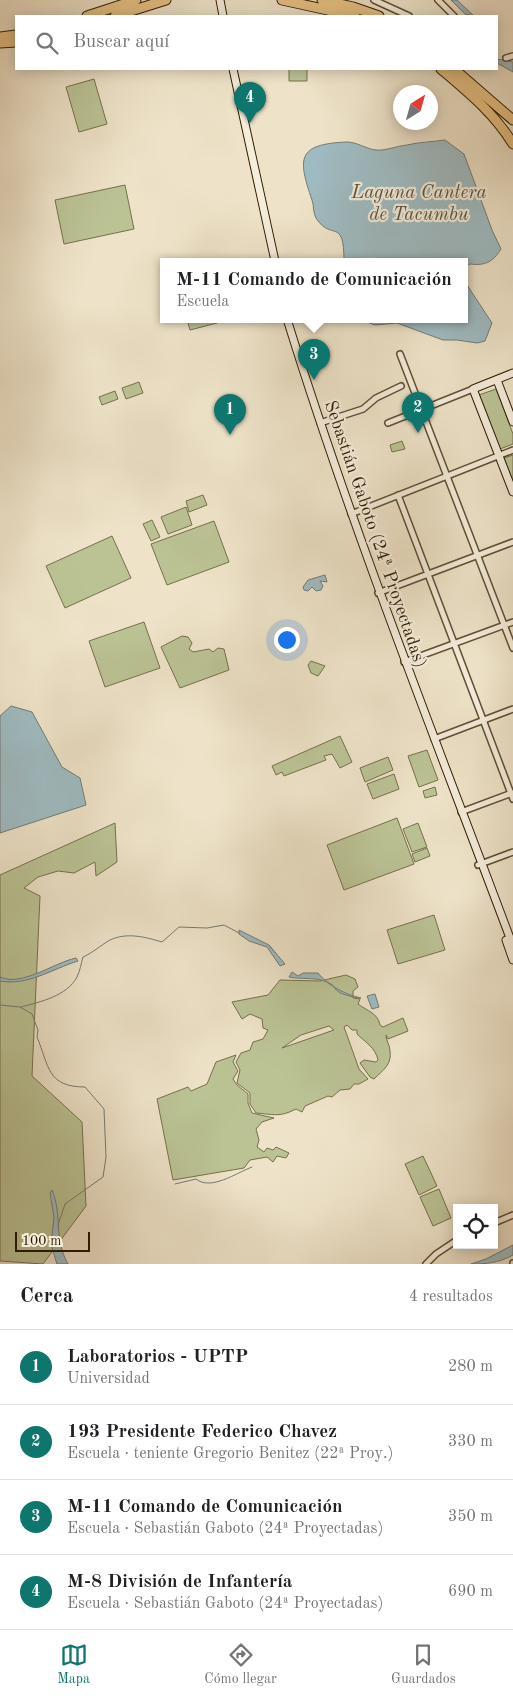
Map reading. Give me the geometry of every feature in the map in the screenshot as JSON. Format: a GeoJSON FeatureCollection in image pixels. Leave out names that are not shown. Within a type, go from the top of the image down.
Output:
{"type":"FeatureCollection","features":[{"type":"Feature","properties":{"kind":"highway"},"geometry":{"type":"LineString","coordinates":[[90,15],[136,0]]}},
{"type":"Feature","properties":{"kind":"highway"},"geometry":{"type":"LineString","coordinates":[[118,15],[166,0]]}},
{"type":"Feature","properties":{"kind":"highway"},"geometry":{"type":"LineString","coordinates":[[282,0],[350,15]]}},
{"type":"Feature","properties":{"kind":"highway"},"geometry":{"type":"LineString","coordinates":[[322,0],[376,15]]}},
{"type":"Feature","properties":{"kind":"highway"},"geometry":{"type":"LineString","coordinates":[[0,37],[15,35]]}},
{"type":"Feature","properties":{"kind":"highway"},"geometry":{"type":"LineString","coordinates":[[0,44],[15,42]]}},
{"type":"Feature","properties":{"kind":"highway"},"geometry":{"type":"LineString","coordinates":[[443,70],[497,119],[513,144]]}},
{"type":"Feature","properties":{"kind":"highway"},"geometry":{"type":"LineString","coordinates":[[455,70],[513,120]]}},
{"type":"Feature","properties":{"kind":"street"},"geometry":{"type":"LineString","coordinates":[[220,0],[223,15]]}},
{"type":"Feature","properties":{"kind":"street"},"geometry":{"type":"LineString","coordinates":[[374,0],[407,15]]}},
{"type":"Feature","properties":{"kind":"street"},"geometry":{"type":"LineString","coordinates":[[438,0],[447,14]]}},
{"type":"Feature","properties":{"kind":"street"},"geometry":{"type":"LineString","coordinates":[[506,58],[513,56]]}},
{"type":"Feature","properties":{"kind":"street"},"geometry":{"type":"LineString","coordinates":[[233,70],[274,258]]}},
{"type":"Feature","properties":{"kind":"street","name":"Sebastián Gaboto (24ª Proyectadas)"},"geometry":{"type":"LineString","coordinates":[[288,323],[350,514],[434,739]]}},
{"type":"Feature","properties":{"kind":"street"},"geometry":{"type":"LineString","coordinates":[[400,354],[513,648]]}},
{"type":"Feature","properties":{"kind":"street"},"geometry":{"type":"LineString","coordinates":[[388,423],[513,373]]}},
{"type":"Feature","properties":{"kind":"street"},"geometry":{"type":"LineString","coordinates":[[497,380],[513,422]]}},
{"type":"Feature","properties":{"kind":"street"},"geometry":{"type":"LineString","coordinates":[[320,422],[363,409],[376,398],[401,386]]}},
{"type":"Feature","properties":{"kind":"street"},"geometry":{"type":"LineString","coordinates":[[473,389],[513,492]]}},
{"type":"Feature","properties":{"kind":"street"},"geometry":{"type":"LineString","coordinates":[[350,514],[513,450]]}},
{"type":"Feature","properties":{"kind":"street"},"geometry":{"type":"LineString","coordinates":[[398,495],[513,799]]}},
{"type":"Feature","properties":{"kind":"street"},"geometry":{"type":"LineString","coordinates":[[378,593],[513,542]]}},
{"type":"Feature","properties":{"kind":"street"},"geometry":{"type":"LineString","coordinates":[[404,662],[513,622]]}},
{"type":"Feature","properties":{"kind":"street"},"geometry":{"type":"LineString","coordinates":[[513,709],[434,739],[480,865],[513,946]]}},
{"type":"Feature","properties":{"kind":"street"},"geometry":{"type":"LineString","coordinates":[[462,814],[512,793]]}},
{"type":"Feature","properties":{"kind":"street"},"geometry":{"type":"LineString","coordinates":[[480,865],[513,852]]}},
{"type":"Feature","properties":{"kind":"street"},"geometry":{"type":"LineString","coordinates":[[500,917],[513,960]]}},
{"type":"Feature","properties":{"kind":"street"},"geometry":{"type":"LineString","coordinates":[[498,1221],[513,1215]]}},
{"type":"Feature","properties":{"kind":"street"},"geometry":{"type":"LineString","coordinates":[[426,1264],[436,1254],[453,1243]]}},
{"type":"Feature","properties":{"kind":"green space"},"geometry":{"type":"Polygon","coordinates":[[[289,70],[307,70],[307,81],[289,81],[289,70]]]}},
{"type":"Feature","properties":{"kind":"green space"},"geometry":{"type":"Polygon","coordinates":[[[94,79],[107,124],[79,132],[66,87],[94,79]]]}},
{"type":"Feature","properties":{"kind":"green space"},"geometry":{"type":"Polygon","coordinates":[[[125,185],[134,229],[64,244],[55,200],[125,185]]]}},
{"type":"Feature","properties":{"kind":"green space"},"geometry":{"type":"Polygon","coordinates":[[[188,323],[217,323],[190,330],[188,323]]]}},
{"type":"Feature","properties":{"kind":"green space"},"geometry":{"type":"Polygon","coordinates":[[[139,382],[143,393],[126,399],[122,388],[139,382]]]}},
{"type":"Feature","properties":{"kind":"green space"},"geometry":{"type":"Polygon","coordinates":[[[496,389],[513,434],[513,444],[500,449],[479,395],[496,389]]]}},
{"type":"Feature","properties":{"kind":"green space"},"geometry":{"type":"Polygon","coordinates":[[[115,391],[118,399],[102,405],[99,397],[115,391]]]}},
{"type":"Feature","properties":{"kind":"green space"},"geometry":{"type":"Polygon","coordinates":[[[402,441],[405,449],[392,452],[390,445],[402,441]]]}},
{"type":"Feature","properties":{"kind":"green space"},"geometry":{"type":"Polygon","coordinates":[[[513,455],[513,481],[504,458],[513,455]]]}},
{"type":"Feature","properties":{"kind":"green space"},"geometry":{"type":"Polygon","coordinates":[[[203,495],[207,505],[189,512],[186,501],[203,495]]]}},
{"type":"Feature","properties":{"kind":"green space"},"geometry":{"type":"Polygon","coordinates":[[[186,507],[192,525],[168,534],[161,517],[186,507]]]}},
{"type":"Feature","properties":{"kind":"green space"},"geometry":{"type":"Polygon","coordinates":[[[152,520],[160,537],[151,541],[143,524],[152,520]]]}},
{"type":"Feature","properties":{"kind":"green space"},"geometry":{"type":"Polygon","coordinates":[[[214,521],[229,562],[167,585],[151,544],[214,521]]]}},
{"type":"Feature","properties":{"kind":"green space"},"geometry":{"type":"Polygon","coordinates":[[[112,536],[131,578],[65,608],[46,566],[112,536]]]}},
{"type":"Feature","properties":{"kind":"green space"},"geometry":{"type":"Polygon","coordinates":[[[144,622],[160,668],[105,687],[89,641],[144,622]]]}},
{"type":"Feature","properties":{"kind":"green space"},"geometry":{"type":"Polygon","coordinates":[[[182,636],[188,637],[192,643],[189,649],[193,652],[209,649],[213,652],[218,648],[224,649],[229,670],[180,688],[161,647],[182,636]]]}},
{"type":"Feature","properties":{"kind":"green space"},"geometry":{"type":"Polygon","coordinates":[[[311,661],[325,666],[318,676],[311,673],[308,665],[311,661]]]}},
{"type":"Feature","properties":{"kind":"green space"},"geometry":{"type":"Polygon","coordinates":[[[340,736],[352,762],[340,768],[332,754],[324,756],[326,760],[284,776],[282,772],[276,775],[272,766],[340,736]]]}},
{"type":"Feature","properties":{"kind":"green space"},"geometry":{"type":"Polygon","coordinates":[[[427,750],[438,780],[419,787],[408,756],[427,750]]]}},
{"type":"Feature","properties":{"kind":"green space"},"geometry":{"type":"Polygon","coordinates":[[[388,757],[393,770],[365,782],[360,768],[388,757]]]}},
{"type":"Feature","properties":{"kind":"green space"},"geometry":{"type":"Polygon","coordinates":[[[394,774],[399,789],[373,799],[367,784],[394,774]]]}},
{"type":"Feature","properties":{"kind":"green space"},"geometry":{"type":"Polygon","coordinates":[[[435,787],[437,795],[425,798],[423,791],[435,787]]]}},
{"type":"Feature","properties":{"kind":"green space"},"geometry":{"type":"Polygon","coordinates":[[[397,818],[414,864],[344,890],[327,845],[397,818]]]}},
{"type":"Feature","properties":{"kind":"green space"},"geometry":{"type":"Polygon","coordinates":[[[115,823],[117,862],[96,876],[95,862],[74,873],[58,871],[38,877],[24,888],[40,896],[32,1076],[82,1122],[86,1206],[43,1264],[0,1261],[0,875],[115,823]]]}},
{"type":"Feature","properties":{"kind":"green space"},"geometry":{"type":"Polygon","coordinates":[[[418,823],[427,847],[412,852],[403,829],[418,823]]]}},
{"type":"Feature","properties":{"kind":"green space"},"geometry":{"type":"Polygon","coordinates":[[[427,848],[430,856],[415,862],[412,854],[427,848]]]}},
{"type":"Feature","properties":{"kind":"green space"},"geometry":{"type":"Polygon","coordinates":[[[434,915],[445,950],[398,964],[387,930],[434,915]]]}},
{"type":"Feature","properties":{"kind":"green space"},"geometry":{"type":"Polygon","coordinates":[[[346,975],[355,979],[358,987],[353,991],[353,998],[360,999],[358,1004],[375,1015],[383,1027],[403,1018],[408,1031],[388,1039],[386,1035],[390,1049],[390,1060],[374,1079],[370,1077],[360,1063],[364,1060],[376,1062],[378,1060],[377,1056],[372,1048],[357,1034],[357,1030],[352,1030],[347,1025],[344,1027],[359,1069],[368,1079],[359,1084],[354,1084],[350,1089],[340,1090],[332,1097],[328,1096],[305,1106],[302,1112],[296,1109],[290,1112],[271,1115],[256,1113],[250,1104],[250,1093],[237,1083],[240,1070],[236,1062],[241,1053],[250,1050],[253,1042],[263,1039],[268,1030],[263,1028],[262,1019],[250,1014],[242,1019],[232,1002],[268,995],[280,980],[320,981],[346,975]],[[329,1026],[301,1035],[282,1048],[334,1030],[329,1026]]]}},
{"type":"Feature","properties":{"kind":"green space"},"geometry":{"type":"Polygon","coordinates":[[[236,1055],[233,1062],[238,1071],[233,1079],[248,1094],[248,1103],[252,1113],[274,1118],[262,1122],[256,1129],[259,1140],[257,1147],[264,1152],[267,1148],[273,1150],[276,1147],[289,1153],[286,1158],[277,1156],[273,1162],[267,1157],[250,1160],[244,1168],[173,1180],[157,1099],[188,1087],[191,1091],[207,1084],[216,1062],[236,1055]]]}},
{"type":"Feature","properties":{"kind":"green space"},"geometry":{"type":"Polygon","coordinates":[[[423,1156],[437,1186],[419,1195],[405,1164],[423,1156]]]}},
{"type":"Feature","properties":{"kind":"green space"},"geometry":{"type":"Polygon","coordinates":[[[439,1189],[451,1218],[433,1226],[420,1197],[439,1189]]]}},
{"type":"Feature","properties":{"kind":"water"},"geometry":{"type":"Polygon","coordinates":[[[451,0],[457,0],[473,15],[465,14],[451,0]]]}},
{"type":"Feature","properties":{"kind":"water"},"geometry":{"type":"Polygon","coordinates":[[[498,59],[513,62],[513,72],[498,64],[498,59]]]}},
{"type":"Feature","properties":{"kind":"water","name":"Laguna Cantera de Tacumbu"},"geometry":{"type":"Polygon","coordinates":[[[445,140],[464,154],[501,249],[488,262],[468,265],[468,258],[344,258],[342,239],[339,234],[327,229],[316,218],[303,164],[305,156],[310,150],[330,143],[347,142],[380,150],[445,140]]]}},
{"type":"Feature","properties":{"kind":"water","name":"Laguna Cantera de Tacumbu"},"geometry":{"type":"Polygon","coordinates":[[[468,287],[492,323],[485,341],[477,343],[443,340],[397,323],[468,323],[468,287]]]}},
{"type":"Feature","properties":{"kind":"water","name":"Laguna Cantera de Tacumbu"},"geometry":{"type":"Polygon","coordinates":[[[370,323],[397,323],[375,325],[370,323]]]}},
{"type":"Feature","properties":{"kind":"water"},"geometry":{"type":"Polygon","coordinates":[[[325,575],[327,582],[320,581],[323,586],[321,590],[316,591],[312,587],[308,591],[304,590],[303,587],[308,580],[325,575]]]}},
{"type":"Feature","properties":{"kind":"water"},"geometry":{"type":"Polygon","coordinates":[[[11,706],[32,712],[62,767],[80,778],[86,805],[0,833],[0,716],[11,706]]]}},
{"type":"Feature","properties":{"kind":"water"},"geometry":{"type":"Polygon","coordinates":[[[239,930],[269,945],[285,964],[280,966],[267,947],[249,941],[239,934],[239,930]]]}},
{"type":"Feature","properties":{"kind":"water"},"geometry":{"type":"Polygon","coordinates":[[[76,958],[78,961],[40,976],[20,981],[0,981],[0,977],[18,979],[28,977],[76,958]]]}},
{"type":"Feature","properties":{"kind":"water"},"geometry":{"type":"Polygon","coordinates":[[[292,972],[298,976],[303,973],[318,973],[327,982],[289,977],[292,972]]]}},
{"type":"Feature","properties":{"kind":"water"},"geometry":{"type":"Polygon","coordinates":[[[334,987],[349,995],[361,998],[350,996],[341,993],[334,987]]]}},
{"type":"Feature","properties":{"kind":"water"},"geometry":{"type":"Polygon","coordinates":[[[375,994],[379,1007],[372,1009],[367,996],[375,994]]]}},
{"type":"Feature","properties":{"kind":"water"},"geometry":{"type":"Polygon","coordinates":[[[52,1190],[57,1209],[59,1236],[63,1254],[68,1264],[57,1264],[51,1245],[54,1217],[50,1193],[52,1190]]]}},
{"type":"Feature","properties":{"kind":"water"},"geometry":{"type":"Polygon","coordinates":[[[513,1245],[513,1255],[508,1258],[482,1264],[471,1264],[486,1259],[513,1245]]]}},
{"type":"Feature","properties":{"kind":"waterway"},"geometry":{"type":"LineString","coordinates":[[21,1007],[60,994],[67,989],[77,977],[83,957],[110,940],[123,936],[136,936],[162,942],[179,927],[207,928],[224,925],[239,933]]}},
{"type":"Feature","properties":{"kind":"waterway"},"geometry":{"type":"LineString","coordinates":[[270,947],[276,953]]}},
{"type":"Feature","properties":{"kind":"waterway"},"geometry":{"type":"LineString","coordinates":[[0,1005],[20,1007],[32,1014],[38,1030],[37,1037],[51,1073],[63,1083],[85,1087],[104,1109],[106,1157],[103,1177],[65,1204],[58,1225]]}},
{"type":"Feature","properties":{"kind":"waterway"},"geometry":{"type":"LineString","coordinates":[[175,1184],[196,1179],[202,1182],[216,1182],[252,1167]]}},
{"type":"Feature","properties":{"kind":"place","name":"M-8 División de Infantería"},"geometry":{"type":"Point","coordinates":[250,123]}},
{"type":"Feature","properties":{"kind":"place","name":"M-11 Comando de Comunicación"},"geometry":{"type":"Point","coordinates":[314,380]}},
{"type":"Feature","properties":{"kind":"place","name":"193 Presidente Federico Chavez"},"geometry":{"type":"Point","coordinates":[418,433]}},
{"type":"Feature","properties":{"kind":"place","name":"Laboratorios - UPTP"},"geometry":{"type":"Point","coordinates":[230,435]}}]}
